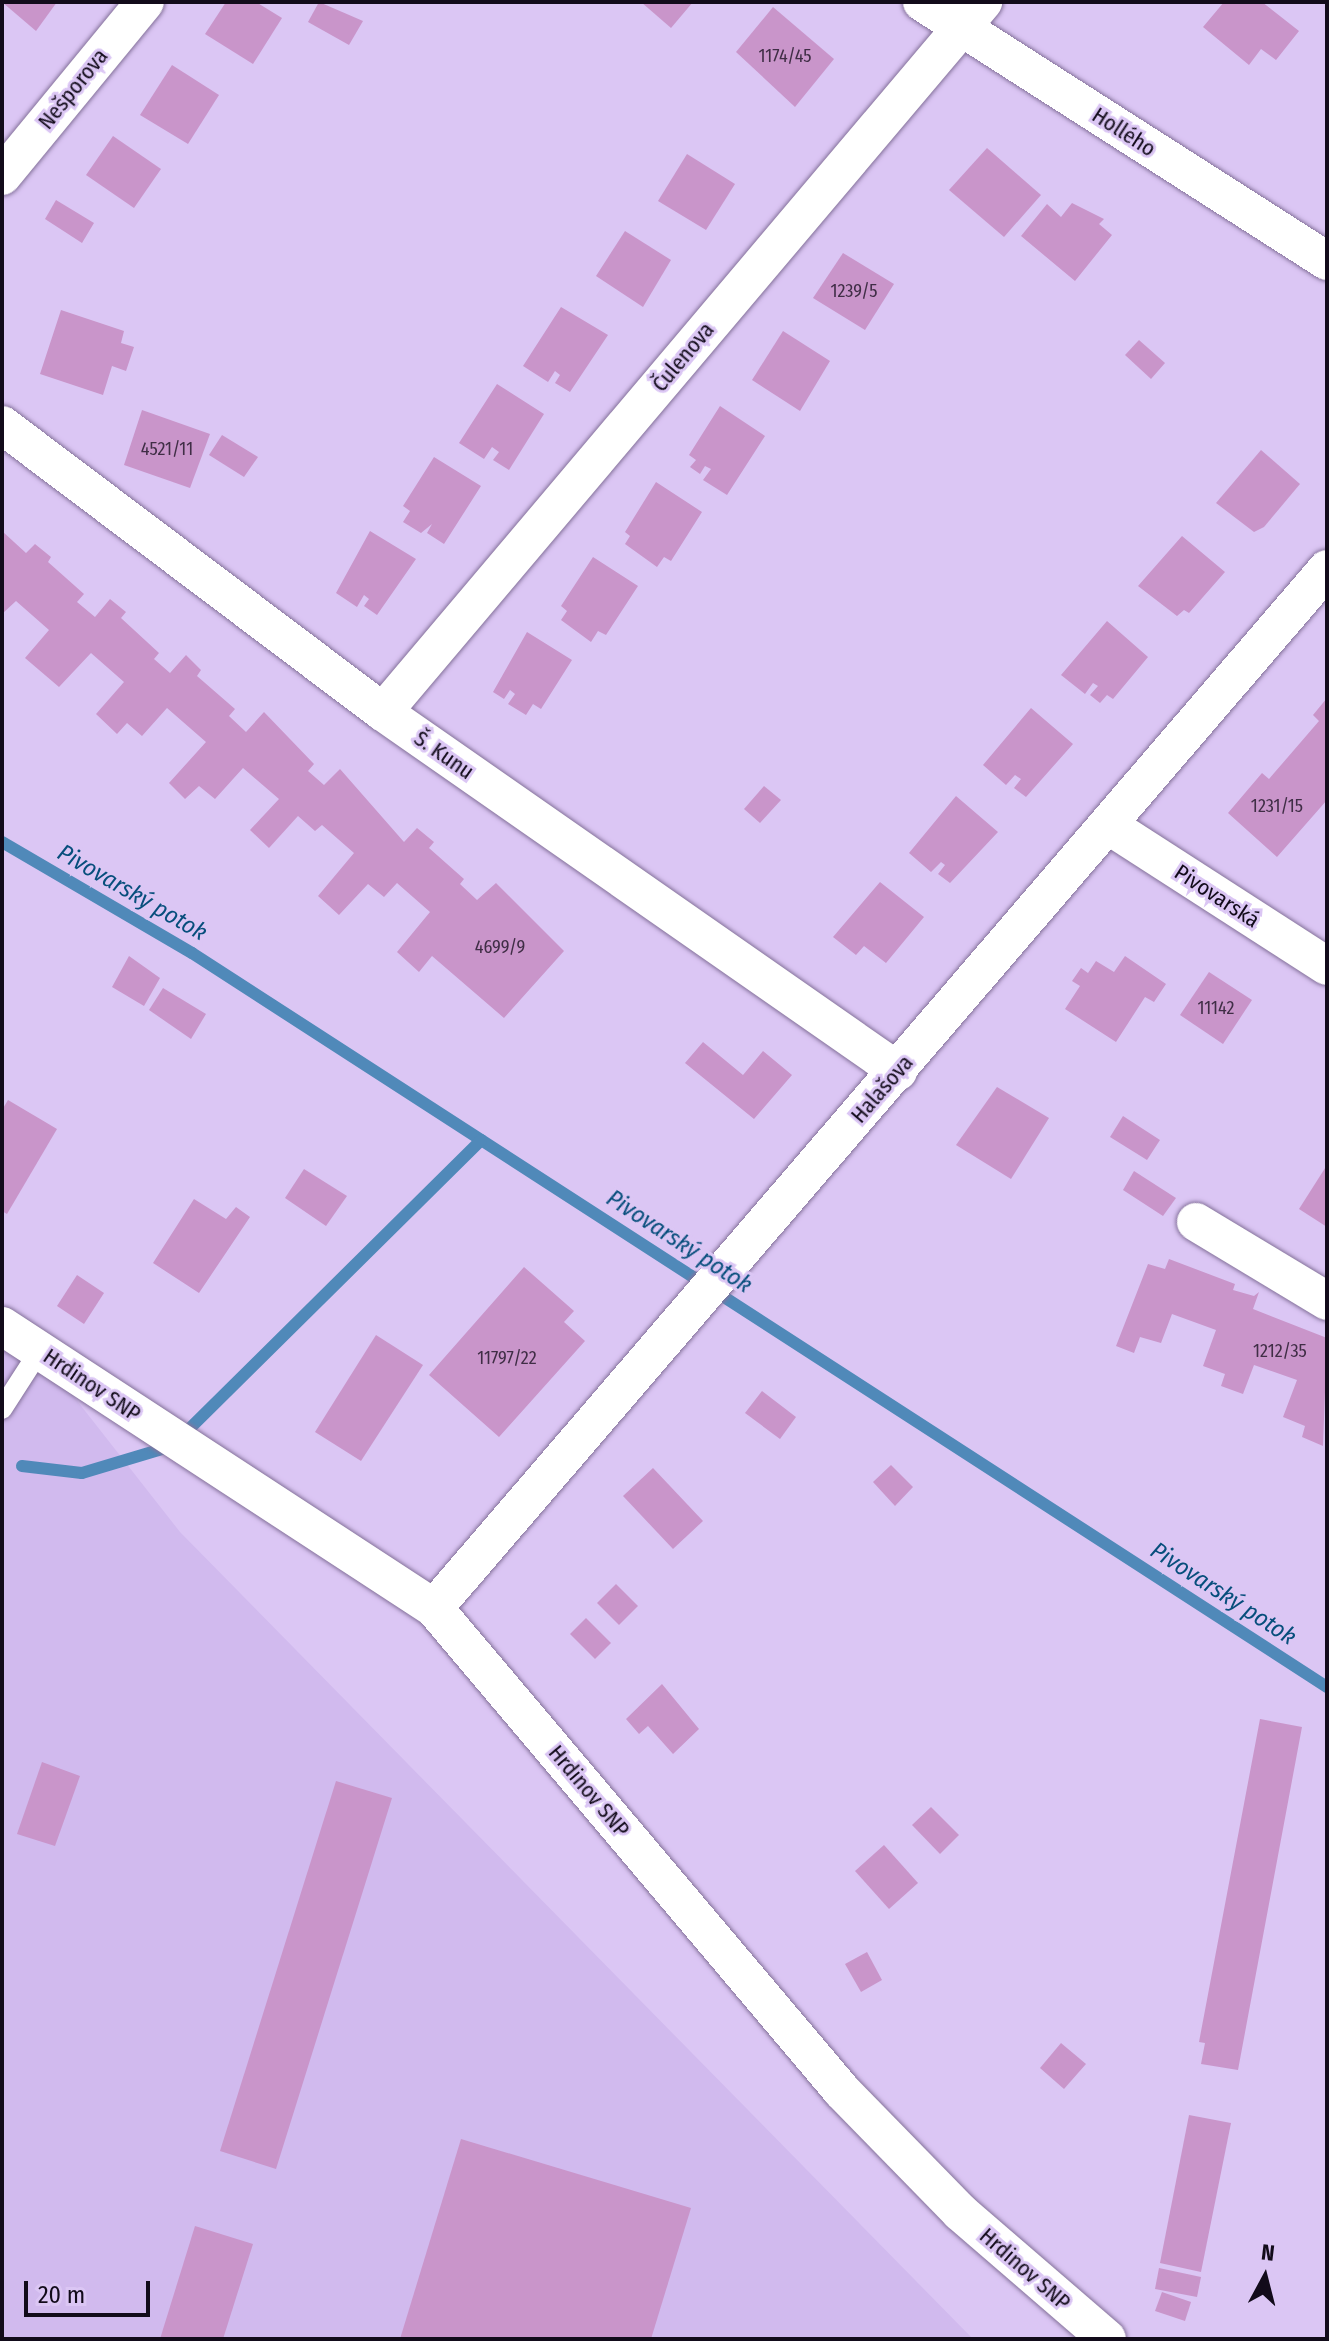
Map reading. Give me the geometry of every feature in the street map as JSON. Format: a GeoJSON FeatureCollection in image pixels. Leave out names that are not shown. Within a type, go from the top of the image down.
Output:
{"type":"FeatureCollection","features":[{"type":"Feature","properties":{"kind":"street","name":"Nešporova"},"geometry":{"type":"LineString","coordinates":[[2,176],[145,2]]}},
{"type":"Feature","properties":{"kind":"street","name":"Hollého"},"geometry":{"type":"LineString","coordinates":[[922,2],[972,15],[1327,261]]}},
{"type":"Feature","properties":{"kind":"street","name":"Čulenova"},"geometry":{"type":"LineString","coordinates":[[383,712],[972,15]]}},
{"type":"Feature","properties":{"kind":"street","name":"Š. Kunu"},"geometry":{"type":"LineString","coordinates":[[2,425],[383,712],[898,1071]]}},
{"type":"Feature","properties":{"kind":"street","name":"Halašova"},"geometry":{"type":"LineString","coordinates":[[434,1608],[1327,569]]}},
{"type":"Feature","properties":{"kind":"street","name":"Pivovarská"},"geometry":{"type":"LineString","coordinates":[[1108,825],[1327,966]]}},
{"type":"Feature","properties":{"kind":"street"},"geometry":{"type":"LineString","coordinates":[[1196,1222],[1327,1301]]}},
{"type":"Feature","properties":{"kind":"street","name":"Hrdinov SNP"},"geometry":{"type":"LineString","coordinates":[[2,1326],[434,1608],[842,2091],[960,2212],[1107,2339]]}},
{"type":"Feature","properties":{"kind":"lane"},"geometry":{"type":"LineString","coordinates":[[2,1409],[40,1350]]}},
{"type":"Feature","properties":{"kind":"shaded area"},"geometry":{"type":"Polygon","coordinates":[[[2,1305],[180,1532],[973,2339],[2,2339],[2,1305]]]}},
{"type":"Feature","properties":{"kind":"building"},"geometry":{"type":"Polygon","coordinates":[[[2,2],[57,2],[36,31],[2,2]]]}},
{"type":"Feature","properties":{"kind":"building"},"geometry":{"type":"Polygon","coordinates":[[[226,2],[256,2],[282,18],[253,64],[205,34],[226,2]]]}},
{"type":"Feature","properties":{"kind":"building"},"geometry":{"type":"Polygon","coordinates":[[[319,2],[363,21],[349,45],[308,22],[319,2]]]}},
{"type":"Feature","properties":{"kind":"building"},"geometry":{"type":"Polygon","coordinates":[[[641,2],[693,2],[671,28],[641,2]]]}},
{"type":"Feature","properties":{"kind":"building"},"geometry":{"type":"Polygon","coordinates":[[[1224,2],[1262,2],[1299,31],[1276,60],[1261,49],[1249,65],[1203,27],[1224,2]]]}},
{"type":"Feature","properties":{"kind":"building"},"geometry":{"type":"Polygon","coordinates":[[[773,7],[834,59],[795,107],[736,52],[773,7]]]}},
{"type":"Feature","properties":{"kind":"building"},"geometry":{"type":"Polygon","coordinates":[[[172,65],[219,95],[188,144],[140,115],[172,65]]]}},
{"type":"Feature","properties":{"kind":"building"},"geometry":{"type":"Polygon","coordinates":[[[113,136],[161,169],[134,208],[86,175],[113,136]]]}},
{"type":"Feature","properties":{"kind":"building"},"geometry":{"type":"Polygon","coordinates":[[[987,148],[1041,195],[1004,237],[949,190],[987,148]]]}},
{"type":"Feature","properties":{"kind":"building"},"geometry":{"type":"Polygon","coordinates":[[[687,154],[735,184],[706,230],[658,201],[687,154]]]}},
{"type":"Feature","properties":{"kind":"building"},"geometry":{"type":"Polygon","coordinates":[[[56,200],[94,223],[82,243],[45,219],[56,200]]]}},
{"type":"Feature","properties":{"kind":"building"},"geometry":{"type":"Polygon","coordinates":[[[1072,203],[1104,219],[1099,224],[1112,235],[1075,281],[1021,236],[1047,204],[1061,217],[1072,203]]]}},
{"type":"Feature","properties":{"kind":"building"},"geometry":{"type":"Polygon","coordinates":[[[625,231],[671,260],[643,307],[596,276],[625,231]]]}},
{"type":"Feature","properties":{"kind":"building"},"geometry":{"type":"Polygon","coordinates":[[[843,253],[894,284],[865,330],[813,298],[843,253]]]}},
{"type":"Feature","properties":{"kind":"building"},"geometry":{"type":"Polygon","coordinates":[[[561,307],[608,335],[570,392],[555,383],[560,375],[555,371],[548,382],[523,366],[561,307]]]}},
{"type":"Feature","properties":{"kind":"building"},"geometry":{"type":"Polygon","coordinates":[[[61,310],[124,331],[121,343],[134,347],[126,371],[112,366],[103,395],[40,374],[61,310]]]}},
{"type":"Feature","properties":{"kind":"building"},"geometry":{"type":"Polygon","coordinates":[[[783,331],[830,361],[800,411],[752,380],[783,331]]]}},
{"type":"Feature","properties":{"kind":"building"},"geometry":{"type":"Polygon","coordinates":[[[1139,340],[1165,363],[1151,379],[1125,355],[1139,340]]]}},
{"type":"Feature","properties":{"kind":"building"},"geometry":{"type":"Polygon","coordinates":[[[497,384],[544,414],[509,470],[493,460],[499,452],[492,447],[484,459],[459,443],[497,384]]]}},
{"type":"Feature","properties":{"kind":"building"},"geometry":{"type":"Polygon","coordinates":[[[720,406],[765,436],[727,495],[703,480],[711,469],[705,466],[700,474],[690,467],[696,460],[689,455],[720,406]]]}},
{"type":"Feature","properties":{"kind":"building"},"geometry":{"type":"Polygon","coordinates":[[[142,410],[210,434],[190,488],[124,465],[142,410]]]}},
{"type":"Feature","properties":{"kind":"building"},"geometry":{"type":"Polygon","coordinates":[[[222,435],[258,457],[244,477],[209,455],[222,435]]]}},
{"type":"Feature","properties":{"kind":"building"},"geometry":{"type":"Polygon","coordinates":[[[1261,450],[1300,484],[1264,527],[1254,532],[1216,503],[1261,450]]]}},
{"type":"Feature","properties":{"kind":"building"},"geometry":{"type":"Polygon","coordinates":[[[434,457],[481,486],[444,544],[427,533],[432,524],[421,533],[403,522],[410,511],[403,506],[434,457]]]}},
{"type":"Feature","properties":{"kind":"building"},"geometry":{"type":"Polygon","coordinates":[[[656,482],[702,512],[671,561],[664,557],[657,567],[625,544],[630,536],[625,532],[656,482]]]}},
{"type":"Feature","properties":{"kind":"building"},"geometry":{"type":"Polygon","coordinates":[[[2,531],[26,553],[35,544],[51,557],[48,562],[84,594],[77,602],[95,617],[110,599],[126,612],[121,618],[159,653],[154,659],[170,673],[186,655],[201,670],[197,676],[235,709],[229,716],[246,732],[264,712],[314,764],[308,771],[324,785],[340,769],[404,842],[417,828],[434,842],[429,848],[464,879],[460,884],[477,900],[496,883],[564,951],[504,1018],[432,956],[419,972],[397,952],[430,912],[397,883],[384,897],[368,884],[339,915],[318,896],[354,853],[322,825],[315,831],[298,816],[269,848],[250,830],[279,799],[243,768],[215,799],[199,786],[185,799],[169,783],[206,742],[167,708],[142,736],[127,723],[117,734],[96,714],[124,682],[91,653],[59,687],[25,658],[49,630],[16,601],[2,614],[2,531]]]}},
{"type":"Feature","properties":{"kind":"building"},"geometry":{"type":"Polygon","coordinates":[[[370,531],[416,559],[377,615],[364,606],[369,599],[364,595],[357,607],[336,593],[370,531]]]}},
{"type":"Feature","properties":{"kind":"building"},"geometry":{"type":"Polygon","coordinates":[[[1182,536],[1225,572],[1189,613],[1184,610],[1177,616],[1138,586],[1182,536]]]}},
{"type":"Feature","properties":{"kind":"building"},"geometry":{"type":"Polygon","coordinates":[[[593,557],[638,586],[606,635],[598,631],[591,642],[561,620],[567,611],[561,606],[593,557]]]}},
{"type":"Feature","properties":{"kind":"building"},"geometry":{"type":"Polygon","coordinates":[[[1107,621],[1148,657],[1113,699],[1107,695],[1100,703],[1090,695],[1098,686],[1093,683],[1085,694],[1061,675],[1107,621]]]}},
{"type":"Feature","properties":{"kind":"building"},"geometry":{"type":"Polygon","coordinates":[[[527,632],[572,660],[541,709],[533,704],[526,715],[508,704],[515,694],[510,690],[504,699],[493,692],[527,632]]]}},
{"type":"Feature","properties":{"kind":"building"},"geometry":{"type":"Polygon","coordinates":[[[1327,698],[1327,800],[1277,857],[1228,813],[1262,773],[1269,779],[1319,721],[1313,715],[1327,698]]]}},
{"type":"Feature","properties":{"kind":"building"},"geometry":{"type":"Polygon","coordinates":[[[1031,708],[1073,744],[1026,797],[1014,788],[1021,779],[1015,775],[1006,785],[983,765],[1031,708]]]}},
{"type":"Feature","properties":{"kind":"building"},"geometry":{"type":"Polygon","coordinates":[[[764,786],[781,800],[760,823],[744,809],[764,786]]]}},
{"type":"Feature","properties":{"kind":"building"},"geometry":{"type":"Polygon","coordinates":[[[956,796],[998,832],[950,883],[938,874],[945,865],[941,862],[931,872],[909,853],[956,796]]]}},
{"type":"Feature","properties":{"kind":"building"},"geometry":{"type":"Polygon","coordinates":[[[880,882],[924,917],[886,963],[864,946],[856,955],[833,937],[880,882]]]}},
{"type":"Feature","properties":{"kind":"building"},"geometry":{"type":"Polygon","coordinates":[[[129,956],[160,978],[144,1006],[112,987],[129,956]]]}},
{"type":"Feature","properties":{"kind":"building"},"geometry":{"type":"Polygon","coordinates":[[[1125,956],[1166,984],[1154,1002],[1145,997],[1116,1042],[1065,1009],[1080,986],[1072,981],[1081,968],[1088,973],[1096,961],[1114,972],[1125,956]]]}},
{"type":"Feature","properties":{"kind":"building"},"geometry":{"type":"Polygon","coordinates":[[[1209,972],[1252,1000],[1223,1044],[1180,1015],[1209,972]]]}},
{"type":"Feature","properties":{"kind":"building"},"geometry":{"type":"Polygon","coordinates":[[[163,988],[206,1014],[191,1039],[149,1010],[163,988]]]}},
{"type":"Feature","properties":{"kind":"building"},"geometry":{"type":"Polygon","coordinates":[[[703,1042],[743,1075],[763,1051],[792,1075],[754,1119],[685,1063],[703,1042]]]}},
{"type":"Feature","properties":{"kind":"building"},"geometry":{"type":"Polygon","coordinates":[[[997,1087],[1049,1118],[1011,1179],[956,1145],[997,1087]]]}},
{"type":"Feature","properties":{"kind":"building"},"geometry":{"type":"Polygon","coordinates":[[[8,1100],[57,1129],[7,1214],[2,1211],[2,1110],[8,1100]]]}},
{"type":"Feature","properties":{"kind":"building"},"geometry":{"type":"Polygon","coordinates":[[[1123,1116],[1160,1140],[1147,1160],[1110,1137],[1123,1116]]]}},
{"type":"Feature","properties":{"kind":"building"},"geometry":{"type":"Polygon","coordinates":[[[1327,1165],[1327,1227],[1299,1209],[1327,1165]]]}},
{"type":"Feature","properties":{"kind":"building"},"geometry":{"type":"Polygon","coordinates":[[[304,1169],[347,1196],[326,1226],[285,1198],[304,1169]]]}},
{"type":"Feature","properties":{"kind":"building"},"geometry":{"type":"Polygon","coordinates":[[[1134,1171],[1176,1198],[1163,1216],[1123,1190],[1134,1171]]]}},
{"type":"Feature","properties":{"kind":"building"},"geometry":{"type":"Polygon","coordinates":[[[194,1199],[226,1219],[236,1207],[250,1217],[199,1293],[153,1263],[194,1199]]]}},
{"type":"Feature","properties":{"kind":"building"},"geometry":{"type":"Polygon","coordinates":[[[1169,1259],[1235,1284],[1233,1290],[1254,1296],[1259,1292],[1253,1309],[1327,1338],[1323,1446],[1302,1437],[1305,1426],[1283,1417],[1297,1380],[1254,1365],[1243,1394],[1221,1386],[1225,1374],[1203,1366],[1216,1330],[1172,1314],[1161,1343],[1140,1337],[1134,1353],[1116,1346],[1148,1264],[1165,1269],[1169,1259]]]}},
{"type":"Feature","properties":{"kind":"building"},"geometry":{"type":"Polygon","coordinates":[[[524,1267],[574,1311],[564,1322],[585,1341],[499,1437],[429,1375],[524,1267]]]}},
{"type":"Feature","properties":{"kind":"building"},"geometry":{"type":"Polygon","coordinates":[[[77,1275],[104,1293],[84,1324],[57,1306],[77,1275]]]}},
{"type":"Feature","properties":{"kind":"building"},"geometry":{"type":"Polygon","coordinates":[[[376,1335],[423,1365],[361,1461],[315,1432],[376,1335]]]}},
{"type":"Feature","properties":{"kind":"building"},"geometry":{"type":"Polygon","coordinates":[[[762,1391],[796,1417],[780,1439],[745,1413],[762,1391]]]}},
{"type":"Feature","properties":{"kind":"building"},"geometry":{"type":"Polygon","coordinates":[[[891,1465],[913,1487],[895,1506],[873,1482],[891,1465]]]}},
{"type":"Feature","properties":{"kind":"building"},"geometry":{"type":"Polygon","coordinates":[[[653,1468],[703,1521],[673,1549],[623,1496],[653,1468]]]}},
{"type":"Feature","properties":{"kind":"building"},"geometry":{"type":"Polygon","coordinates":[[[616,1584],[638,1606],[619,1625],[597,1603],[616,1584]]]}},
{"type":"Feature","properties":{"kind":"building"},"geometry":{"type":"Polygon","coordinates":[[[586,1618],[611,1643],[595,1659],[570,1634],[586,1618]]]}},
{"type":"Feature","properties":{"kind":"building"},"geometry":{"type":"Polygon","coordinates":[[[662,1684],[699,1729],[673,1754],[648,1726],[639,1734],[626,1719],[662,1684]]]}},
{"type":"Feature","properties":{"kind":"building"},"geometry":{"type":"Polygon","coordinates":[[[1260,1719],[1302,1727],[1238,2070],[1201,2064],[1205,2043],[1199,2042],[1260,1719]]]}},
{"type":"Feature","properties":{"kind":"building"},"geometry":{"type":"Polygon","coordinates":[[[42,1762],[80,1776],[55,1846],[17,1834],[42,1762]]]}},
{"type":"Feature","properties":{"kind":"building"},"geometry":{"type":"Polygon","coordinates":[[[336,1781],[392,1798],[276,2169],[220,2151],[336,1781]]]}},
{"type":"Feature","properties":{"kind":"building"},"geometry":{"type":"Polygon","coordinates":[[[931,1807],[959,1835],[940,1854],[912,1825],[931,1807]]]}},
{"type":"Feature","properties":{"kind":"building"},"geometry":{"type":"Polygon","coordinates":[[[884,1845],[918,1883],[889,1909],[855,1871],[884,1845]]]}},
{"type":"Feature","properties":{"kind":"building"},"geometry":{"type":"Polygon","coordinates":[[[867,1952],[882,1980],[861,1992],[845,1964],[867,1952]]]}},
{"type":"Feature","properties":{"kind":"building"},"geometry":{"type":"Polygon","coordinates":[[[1061,2043],[1086,2064],[1064,2089],[1040,2068],[1061,2043]]]}},
{"type":"Feature","properties":{"kind":"building"},"geometry":{"type":"Polygon","coordinates":[[[1189,2115],[1231,2123],[1201,2272],[1160,2263],[1189,2115]]]}},
{"type":"Feature","properties":{"kind":"building"},"geometry":{"type":"Polygon","coordinates":[[[461,2139],[691,2208],[651,2339],[400,2339],[461,2139]]]}},
{"type":"Feature","properties":{"kind":"building"},"geometry":{"type":"Polygon","coordinates":[[[195,2226],[253,2244],[223,2339],[160,2339],[195,2226]]]}},
{"type":"Feature","properties":{"kind":"building"},"geometry":{"type":"Polygon","coordinates":[[[1159,2268],[1201,2277],[1197,2297],[1155,2289],[1159,2268]]]}},
{"type":"Feature","properties":{"kind":"building"},"geometry":{"type":"Polygon","coordinates":[[[1162,2292],[1191,2302],[1185,2321],[1155,2311],[1162,2292]]]}},
{"type":"Feature","properties":{"kind":"waterway","name":"Pivovarský potok"},"geometry":{"type":"LineString","coordinates":[[2,842],[192,953],[1327,1687]]}},
{"type":"Feature","properties":{"kind":"waterway"},"geometry":{"type":"LineString","coordinates":[[22,1466],[82,1473],[172,1446],[481,1140]]}}]}
